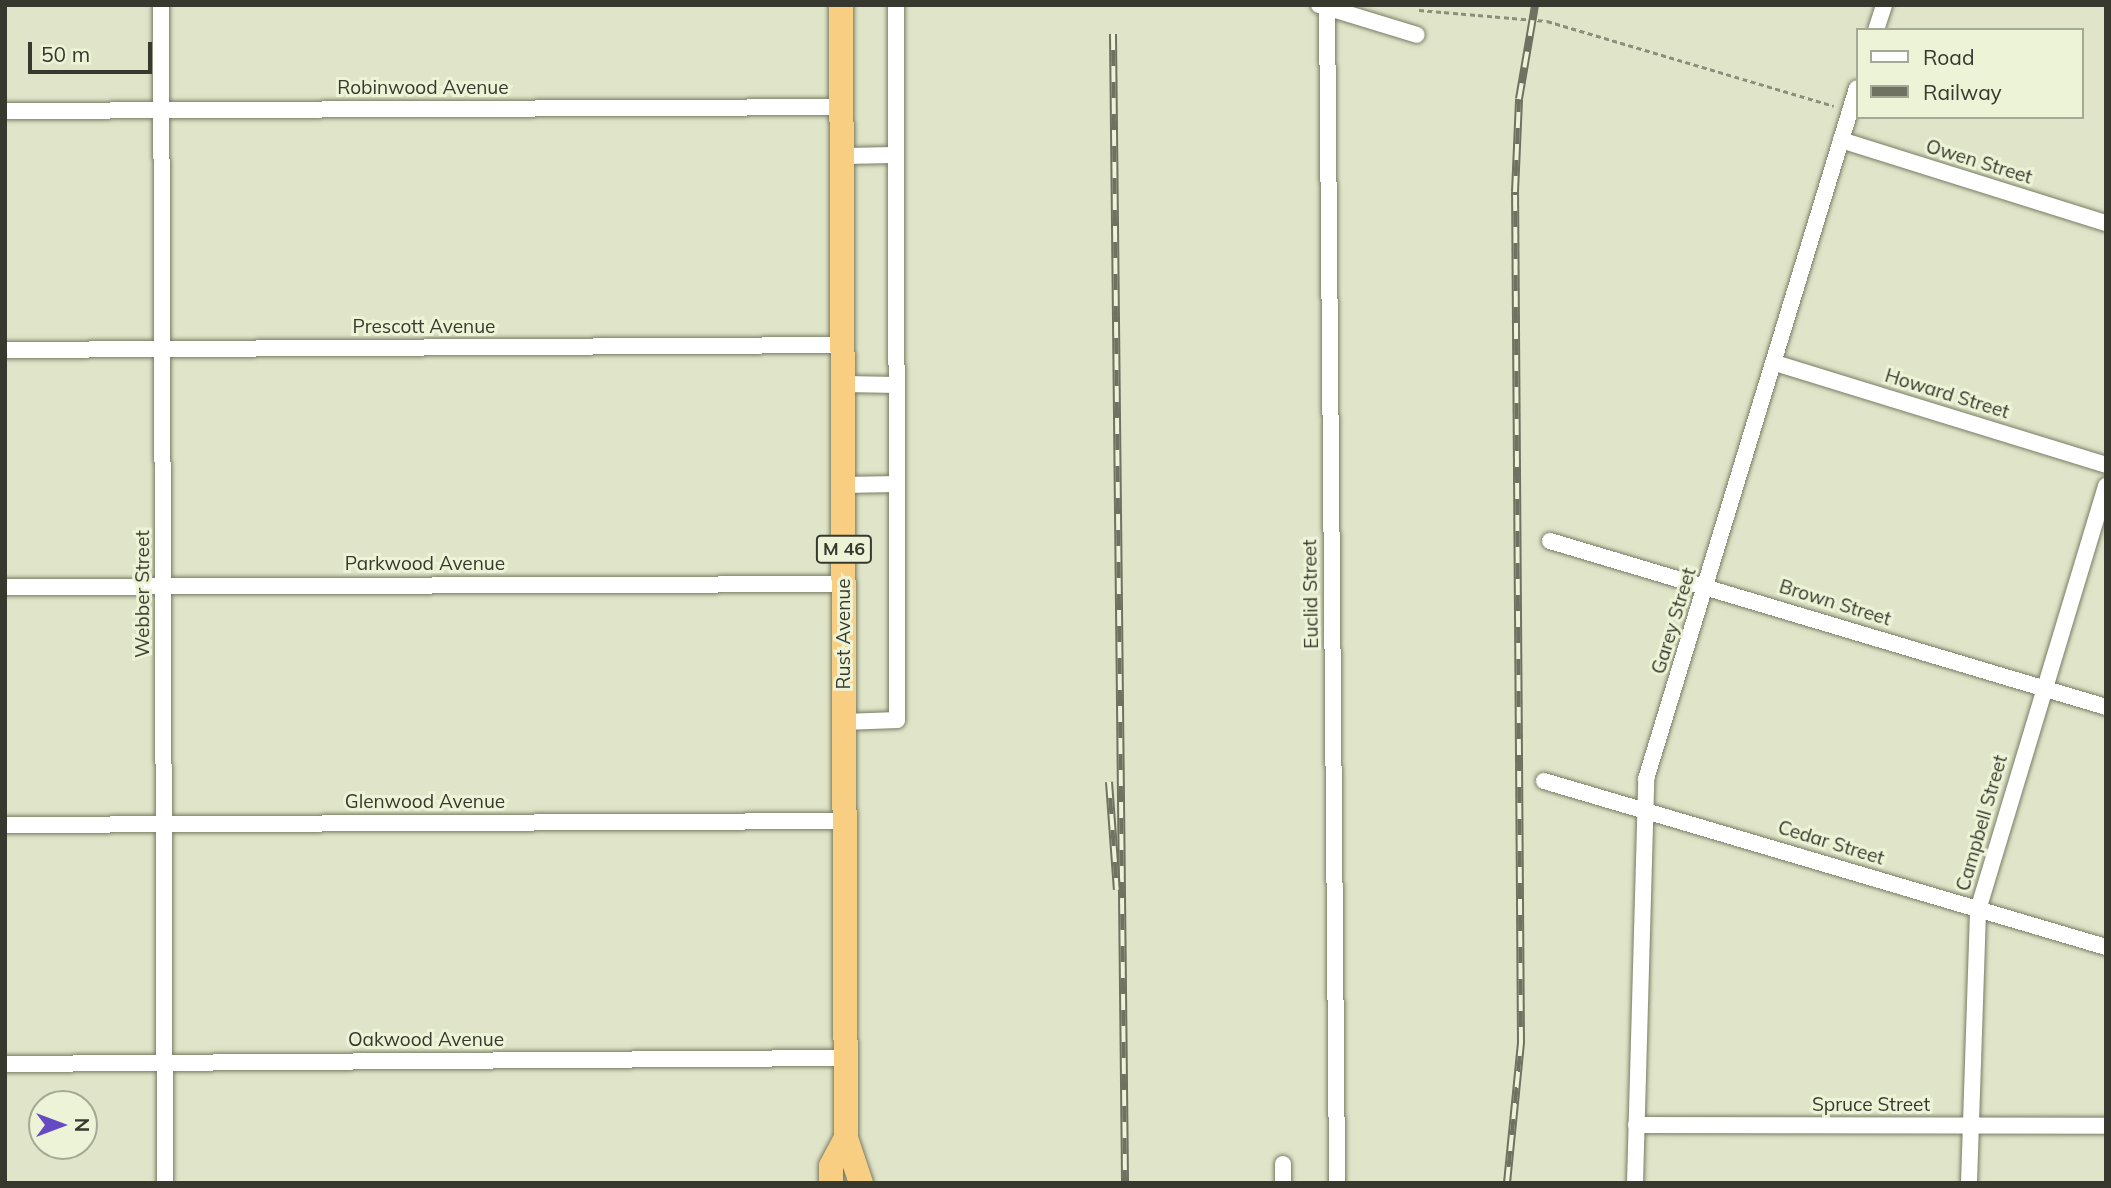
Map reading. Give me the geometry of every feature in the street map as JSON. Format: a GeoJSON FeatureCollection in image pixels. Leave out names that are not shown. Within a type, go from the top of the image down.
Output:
{"type":"FeatureCollection","features":[{"type":"Feature","properties":{"kind":"highway","name":"Rust Avenue"},"geometry":{"type":"LineString","coordinates":[[841,5],[846,1138],[861,1183]]}},
{"type":"Feature","properties":{"kind":"highway","name":"Rust Avenue"},"geometry":{"type":"LineString","coordinates":[[831,1183],[831,1166],[846,1138]]}},
{"type":"Feature","properties":{"kind":"street","name":"Webber Street"},"geometry":{"type":"LineString","coordinates":[[161,5],[165,1183]]}},
{"type":"Feature","properties":{"kind":"street"},"geometry":{"type":"LineString","coordinates":[[844,722],[897,720],[896,5]]}},
{"type":"Feature","properties":{"kind":"street"},"geometry":{"type":"LineString","coordinates":[[1877,28],[1884,5]]}},
{"type":"Feature","properties":{"kind":"street"},"geometry":{"type":"LineString","coordinates":[[1324,6],[1417,35]]}},
{"type":"Feature","properties":{"kind":"street","name":"Euclid Street"},"geometry":{"type":"LineString","coordinates":[[1324,6],[1337,1183]]}},
{"type":"Feature","properties":{"kind":"street","name":"Garey Street"},"geometry":{"type":"LineString","coordinates":[[1635,1183],[1642,807],[1856,91]]}},
{"type":"Feature","properties":{"kind":"street","name":"Robinwood Avenue"},"geometry":{"type":"LineString","coordinates":[[5,111],[842,107]]}},
{"type":"Feature","properties":{"kind":"street","name":"Owen Street"},"geometry":{"type":"LineString","coordinates":[[1841,140],[2106,223]]}},
{"type":"Feature","properties":{"kind":"street"},"geometry":{"type":"LineString","coordinates":[[842,156],[896,155]]}},
{"type":"Feature","properties":{"kind":"street","name":"Prescott Avenue"},"geometry":{"type":"LineString","coordinates":[[5,350],[844,345]]}},
{"type":"Feature","properties":{"kind":"street","name":"Howard Street"},"geometry":{"type":"LineString","coordinates":[[1775,363],[2106,465]]}},
{"type":"Feature","properties":{"kind":"street"},"geometry":{"type":"LineString","coordinates":[[844,384],[897,385]]}},
{"type":"Feature","properties":{"kind":"street"},"geometry":{"type":"LineString","coordinates":[[843,485],[897,484]]}},
{"type":"Feature","properties":{"kind":"street","name":"Campbell Street"},"geometry":{"type":"LineString","coordinates":[[1969,1183],[1978,910],[2042,688],[2106,486]]}},
{"type":"Feature","properties":{"kind":"street","name":"Brown Street"},"geometry":{"type":"LineString","coordinates":[[1550,541],[2106,707]]}},
{"type":"Feature","properties":{"kind":"street","name":"Parkwood Avenue"},"geometry":{"type":"LineString","coordinates":[[5,587],[844,583]]}},
{"type":"Feature","properties":{"kind":"street","name":"Cedar Street"},"geometry":{"type":"LineString","coordinates":[[1544,781],[1642,807],[2106,947]]}},
{"type":"Feature","properties":{"kind":"street","name":"Glenwood Avenue"},"geometry":{"type":"LineString","coordinates":[[5,825],[846,821]]}},
{"type":"Feature","properties":{"kind":"street","name":"Oakwood Avenue"},"geometry":{"type":"LineString","coordinates":[[5,1064],[847,1058]]}},
{"type":"Feature","properties":{"kind":"street","name":"Spruce Street"},"geometry":{"type":"LineString","coordinates":[[1636,1125],[2106,1126]]}},
{"type":"Feature","properties":{"kind":"street"},"geometry":{"type":"LineString","coordinates":[[1283,1164],[1283,1183]]}},
{"type":"Feature","properties":{"kind":"path"},"geometry":{"type":"LineString","coordinates":[[1419,10],[1548,21],[1840,108]]}},
{"type":"Feature","properties":{"kind":"railway"},"geometry":{"type":"LineString","coordinates":[[1507,1183],[1521,1043],[1515,192],[1519,99],[1535,5]]}},
{"type":"Feature","properties":{"kind":"railway"},"geometry":{"type":"LineString","coordinates":[[1113,34],[1125,1183]]}},
{"type":"Feature","properties":{"kind":"railway"},"geometry":{"type":"LineString","coordinates":[[1109,782],[1117,890]]}}]}
